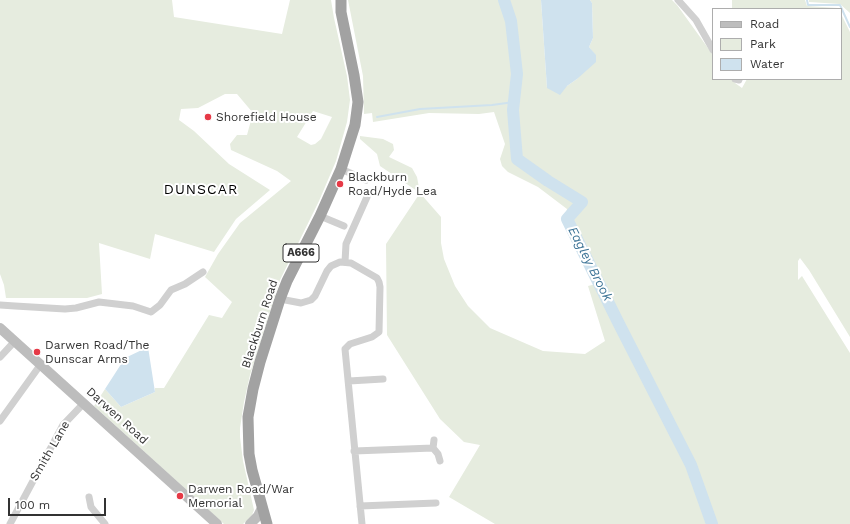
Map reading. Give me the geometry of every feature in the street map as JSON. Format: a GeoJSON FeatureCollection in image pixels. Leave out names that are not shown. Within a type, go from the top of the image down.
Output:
{"type":"FeatureCollection","features":[{"type":"Feature","properties":{"kind":"highway","name":"Blackburn Road"},"geometry":{"type":"LineString","coordinates":[[266,524],[249,454],[248,417],[260,362],[280,299],[287,281],[320,216],[341,169],[355,125],[358,102],[341,12],[341,0]]}},
{"type":"Feature","properties":{"kind":"main road","name":"Darwen Road"},"geometry":{"type":"LineString","coordinates":[[0,328],[42,364],[217,524]]}},
{"type":"Feature","properties":{"kind":"main road"},"geometry":{"type":"LineString","coordinates":[[250,524],[258,516],[262,508]]}},
{"type":"Feature","properties":{"kind":"street"},"geometry":{"type":"LineString","coordinates":[[678,0],[696,20],[712,48]]}},
{"type":"Feature","properties":{"kind":"street"},"geometry":{"type":"LineString","coordinates":[[341,169],[366,180]]}},
{"type":"Feature","properties":{"kind":"street"},"geometry":{"type":"LineString","coordinates":[[345,262],[346,244],[367,197]]}},
{"type":"Feature","properties":{"kind":"street"},"geometry":{"type":"LineString","coordinates":[[320,216],[344,226]]}},
{"type":"Feature","properties":{"kind":"street"},"geometry":{"type":"LineString","coordinates":[[280,299],[301,303],[311,300],[315,296],[324,276],[331,266],[345,262],[351,263],[377,278],[380,287],[379,332],[372,337],[350,344],[345,349],[362,524]]}},
{"type":"Feature","properties":{"kind":"street"},"geometry":{"type":"LineString","coordinates":[[0,304],[4,306],[76,308],[98,302],[133,306],[151,312],[160,305],[171,290],[185,284],[203,272]]}},
{"type":"Feature","properties":{"kind":"street"},"geometry":{"type":"LineString","coordinates":[[0,357],[15,341]]}},
{"type":"Feature","properties":{"kind":"street"},"geometry":{"type":"LineString","coordinates":[[0,421],[42,364]]}},
{"type":"Feature","properties":{"kind":"street"},"geometry":{"type":"LineString","coordinates":[[349,381],[380,378]]}},
{"type":"Feature","properties":{"kind":"street","name":"Smith Lane"},"geometry":{"type":"LineString","coordinates":[[10,524],[63,425],[84,403]]}},
{"type":"Feature","properties":{"kind":"street"},"geometry":{"type":"LineString","coordinates":[[434,440],[433,448],[438,454],[440,461]]}},
{"type":"Feature","properties":{"kind":"street"},"geometry":{"type":"LineString","coordinates":[[354,451],[433,448]]}},
{"type":"Feature","properties":{"kind":"street"},"geometry":{"type":"LineString","coordinates":[[89,497],[88,508],[105,524]]}},
{"type":"Feature","properties":{"kind":"street"},"geometry":{"type":"LineString","coordinates":[[360,506],[431,506]]}},
{"type":"Feature","properties":{"kind":"green space"},"geometry":{"type":"Polygon","coordinates":[[[0,0],[172,0],[174,17],[282,34],[290,0],[331,0],[347,76],[350,100],[347,122],[336,161],[319,201],[280,280],[250,375],[244,402],[240,437],[243,461],[254,510],[252,515],[243,524],[224,524],[94,406],[105,389],[121,407],[155,392],[155,388],[164,388],[209,315],[222,318],[232,302],[205,277],[218,254],[240,223],[291,181],[277,171],[231,150],[230,144],[237,135],[247,135],[253,113],[237,94],[225,94],[198,108],[181,109],[179,120],[194,131],[229,164],[270,190],[236,219],[214,252],[155,234],[150,259],[99,243],[102,294],[87,298],[6,298],[4,285],[0,274],[0,0]],[[313,111],[297,137],[311,145],[315,144],[321,139],[332,117],[313,111]]]}},
{"type":"Feature","properties":{"kind":"green space"},"geometry":{"type":"Polygon","coordinates":[[[348,0],[541,0],[547,88],[567,86],[577,79],[595,55],[589,47],[593,38],[592,3],[590,0],[672,0],[712,54],[712,80],[732,80],[742,88],[746,80],[842,80],[842,16],[850,32],[850,337],[800,258],[798,261],[798,280],[802,276],[850,353],[850,524],[495,524],[449,497],[480,445],[464,442],[440,419],[387,335],[386,244],[420,193],[441,217],[441,243],[444,259],[455,286],[468,306],[490,328],[543,351],[585,354],[605,341],[588,286],[596,284],[588,265],[584,263],[565,220],[567,209],[538,187],[508,172],[502,166],[500,159],[505,144],[494,112],[479,114],[429,113],[373,122],[372,113],[364,114],[363,76],[348,0]]]}},
{"type":"Feature","properties":{"kind":"green space"},"geometry":{"type":"Polygon","coordinates":[[[732,0],[805,0],[807,6],[838,8],[732,8],[732,0]]]}},
{"type":"Feature","properties":{"kind":"green space"},"geometry":{"type":"Polygon","coordinates":[[[809,0],[850,0],[850,13],[840,4],[809,2],[809,0]]]}},
{"type":"Feature","properties":{"kind":"green space"},"geometry":{"type":"Polygon","coordinates":[[[360,136],[383,139],[393,144],[394,150],[389,157],[412,168],[417,177],[420,193],[380,166],[377,154],[360,139],[360,136]]]}},
{"type":"Feature","properties":{"kind":"water"},"geometry":{"type":"Polygon","coordinates":[[[541,0],[590,0],[592,3],[593,38],[589,47],[596,55],[596,62],[567,86],[560,95],[547,88],[541,0]]]}},
{"type":"Feature","properties":{"kind":"water"},"geometry":{"type":"Polygon","coordinates":[[[148,347],[155,392],[121,407],[105,389],[125,358],[148,347]]]}},
{"type":"Feature","properties":{"kind":"waterway","name":"Eagley Brook"},"geometry":{"type":"LineString","coordinates":[[504,0],[511,21],[517,74],[513,110],[517,159],[548,181],[582,202],[567,219],[691,465],[712,524]]}},
{"type":"Feature","properties":{"kind":"waterway"},"geometry":{"type":"LineString","coordinates":[[807,0],[808,5],[840,5],[841,8]]}},
{"type":"Feature","properties":{"kind":"waterway"},"geometry":{"type":"LineString","coordinates":[[842,9],[850,27]]}},
{"type":"Feature","properties":{"kind":"waterway"},"geometry":{"type":"LineString","coordinates":[[377,117],[420,109],[492,105],[514,102]]}},
{"type":"Feature","properties":{"kind":"place","name":"Shorefield House"},"geometry":{"type":"Point","coordinates":[208,117]}},
{"type":"Feature","properties":{"kind":"place","name":"Blackburn Road/Hyde Lea"},"geometry":{"type":"Point","coordinates":[340,184]}},
{"type":"Feature","properties":{"kind":"place","name":"Darwen Road/The Dunscar Arms"},"geometry":{"type":"Point","coordinates":[37,352]}},
{"type":"Feature","properties":{"kind":"place","name":"Darwen Road/War Memorial"},"geometry":{"type":"Point","coordinates":[180,496]}},
{"type":"Feature","properties":{"kind":"district","name":"DUNSCAR"},"geometry":{"type":"Point","coordinates":[201,190]}}]}
